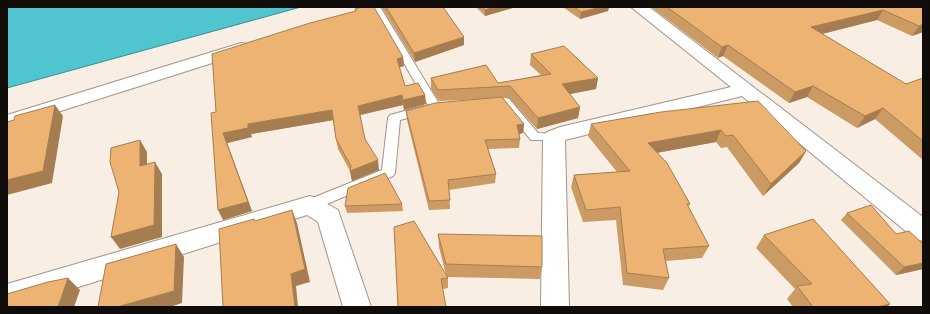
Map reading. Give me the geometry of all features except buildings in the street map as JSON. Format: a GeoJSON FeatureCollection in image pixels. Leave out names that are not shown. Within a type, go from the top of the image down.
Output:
{"type":"FeatureCollection","features":[{"type":"Feature","properties":{"kind":"street"},"geometry":{"type":"LineString","coordinates":[[639,7],[746,89],[923,232]]}},
{"type":"Feature","properties":{"kind":"street"},"geometry":{"type":"LineString","coordinates":[[7,122],[256,43]]}},
{"type":"Feature","properties":{"kind":"street"},"geometry":{"type":"LineString","coordinates":[[555,307],[554,137],[560,134],[746,89]]}},
{"type":"Feature","properties":{"kind":"street"},"geometry":{"type":"LineString","coordinates":[[7,297],[310,205],[329,217],[357,307]]}},
{"type":"Feature","properties":{"kind":"lane"},"geometry":{"type":"LineString","coordinates":[[369,8],[435,107]]}},
{"type":"Feature","properties":{"kind":"lane"},"geometry":{"type":"LineString","coordinates":[[474,103],[505,101],[535,137],[554,137]]}},
{"type":"Feature","properties":{"kind":"lane"},"geometry":{"type":"LineString","coordinates":[[310,205],[388,173],[394,118],[435,107],[451,106]]}},
{"type":"Feature","properties":{"kind":"water"},"geometry":{"type":"Polygon","coordinates":[[[7,7],[301,7],[7,88],[7,7]]]}}]}
